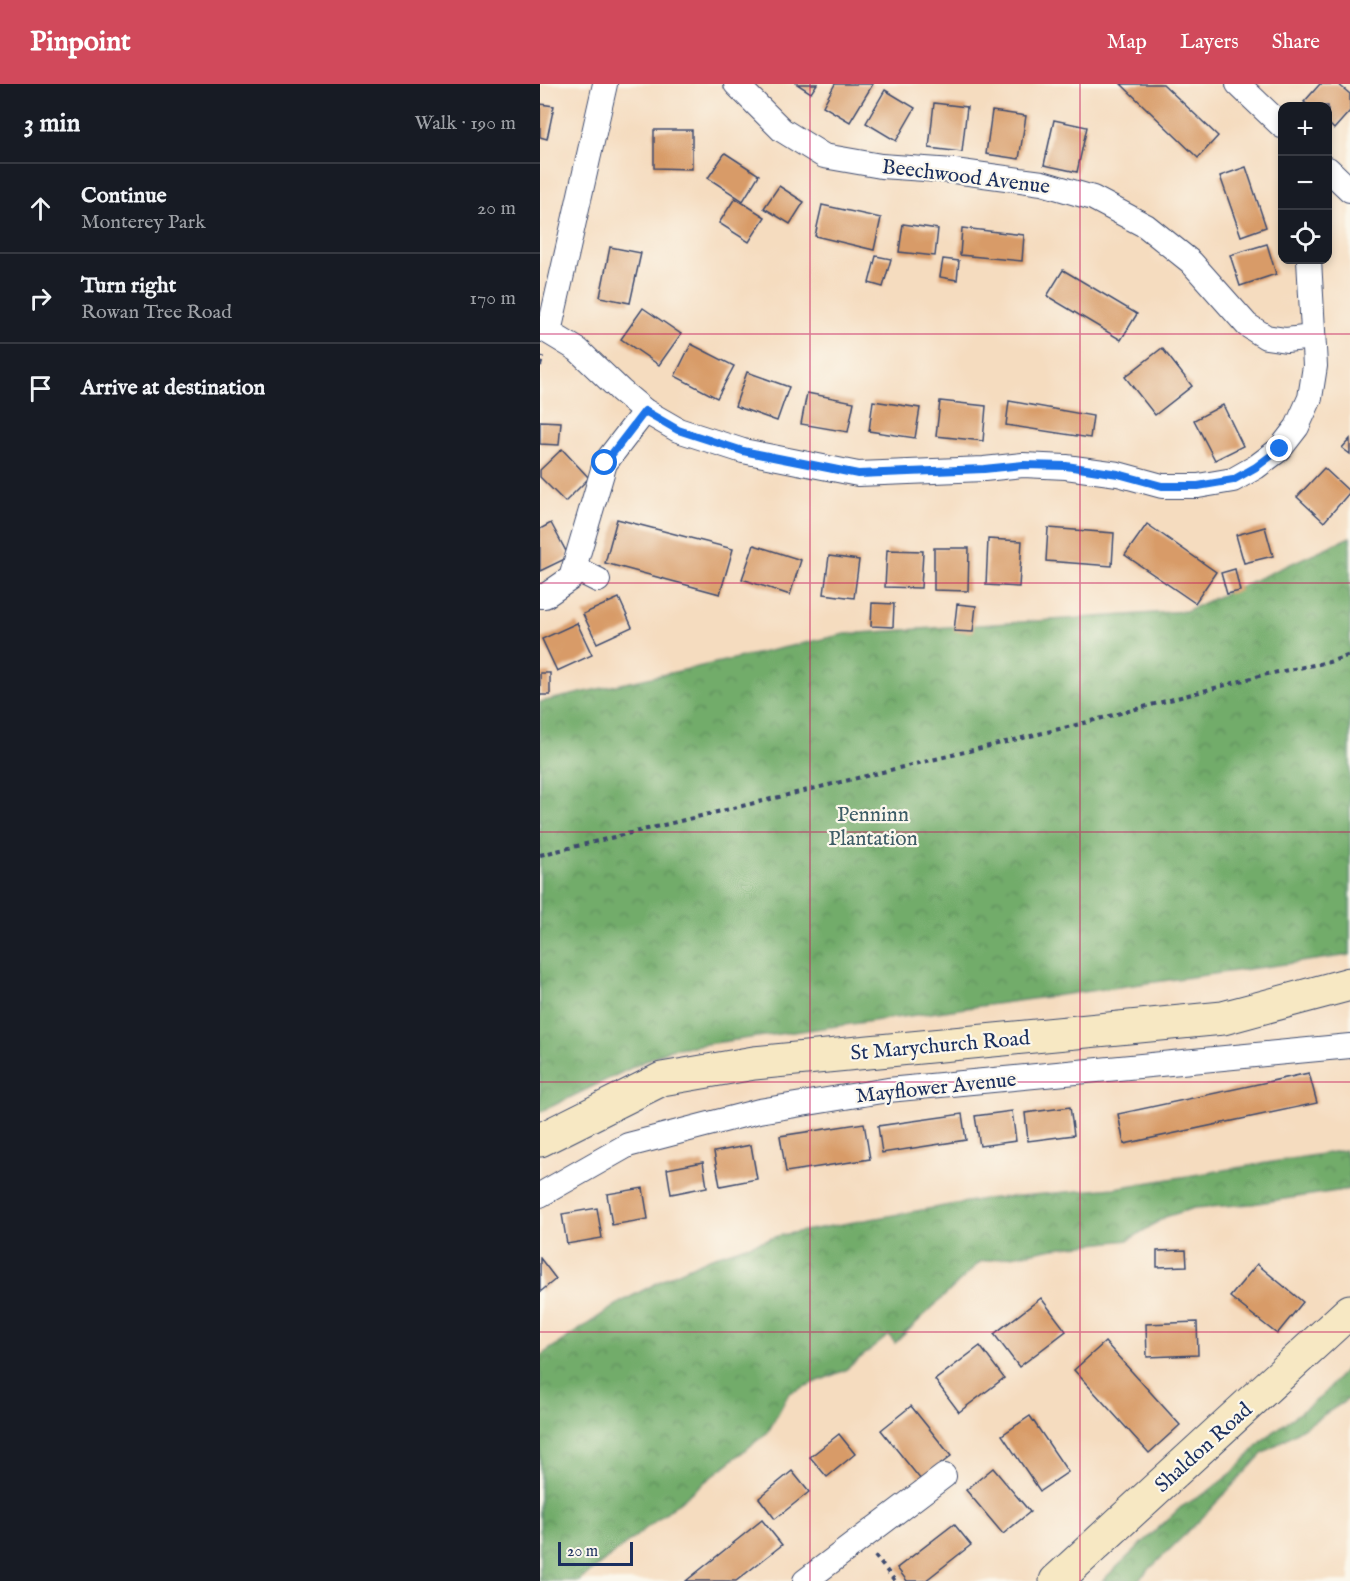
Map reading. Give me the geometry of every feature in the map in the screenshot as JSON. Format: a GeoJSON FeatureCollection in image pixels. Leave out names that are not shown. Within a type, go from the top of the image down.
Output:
{"type":"FeatureCollection","features":[{"type":"Feature","properties":{"kind":"street"},"geometry":{"type":"LineString","coordinates":[[605,84],[545,330],[578,350],[621,392],[645,411],[678,430],[743,451],[858,474],[984,469],[1023,465],[1066,466],[1118,474],[1162,486],[1198,486],[1233,480],[1256,467],[1280,449],[1297,427],[1310,398],[1315,366],[1309,264]]}},
{"type":"Feature","properties":{"kind":"street","name":"Beechwood Avenue"},"geometry":{"type":"LineString","coordinates":[[736,84],[782,130],[824,156],[881,166],[954,171],[1042,183],[1094,198],[1146,225],[1191,262],[1247,325],[1266,337],[1286,340],[1313,337]]}},
{"type":"Feature","properties":{"kind":"street"},"geometry":{"type":"LineString","coordinates":[[1238,84],[1278,122]]}},
{"type":"Feature","properties":{"kind":"street"},"geometry":{"type":"LineString","coordinates":[[1332,173],[1350,190]]}},
{"type":"Feature","properties":{"kind":"street"},"geometry":{"type":"LineString","coordinates":[[540,596],[545,596],[571,578],[605,463],[645,411]]}},
{"type":"Feature","properties":{"kind":"street"},"geometry":{"type":"LineString","coordinates":[[574,568],[598,580]]}},
{"type":"Feature","properties":{"kind":"street","name":"St Marychurch Road"},"geometry":{"type":"LineString","coordinates":[[540,1140],[662,1079],[754,1063],[1223,1018],[1350,984]]}},
{"type":"Feature","properties":{"kind":"street","name":"Mayflower Avenue"},"geometry":{"type":"LineString","coordinates":[[540,1195],[628,1145],[759,1111],[888,1090],[1350,1046]]}},
{"type":"Feature","properties":{"kind":"street","name":"Shaldon Road"},"geometry":{"type":"LineString","coordinates":[[1056,1581],[1350,1311]]}},
{"type":"Feature","properties":{"kind":"street"},"geometry":{"type":"LineString","coordinates":[[805,1581],[944,1476]]}},
{"type":"Feature","properties":{"kind":"path"},"geometry":{"type":"LineString","coordinates":[[540,855],[1080,724],[1263,675],[1329,662],[1350,655]]}},
{"type":"Feature","properties":{"kind":"green space","name":"Penninn Plantation"},"geometry":{"type":"Polygon","coordinates":[[[1350,537],[1350,955],[670,1049],[540,1112],[540,702],[845,634],[1186,611],[1350,537]]]}},
{"type":"Feature","properties":{"kind":"green space"},"geometry":{"type":"Polygon","coordinates":[[[1345,1150],[1350,1169],[1350,1189],[1252,1204],[1194,1208],[1165,1217],[1129,1240],[1054,1248],[980,1262],[895,1343],[889,1335],[845,1370],[789,1393],[768,1432],[579,1581],[540,1581],[540,1356],[621,1302],[712,1257],[781,1235],[984,1199],[1115,1188],[1345,1150]]]}},
{"type":"Feature","properties":{"kind":"green space"},"geometry":{"type":"Polygon","coordinates":[[[1350,1364],[1350,1398],[1262,1454],[1199,1521],[1137,1581],[1102,1581],[1181,1507],[1207,1492],[1233,1472],[1264,1439],[1322,1396],[1350,1364]]]}},
{"type":"Feature","properties":{"kind":"building"},"geometry":{"type":"Polygon","coordinates":[[[797,84],[817,84],[811,93],[797,84]]]}},
{"type":"Feature","properties":{"kind":"building"},"geometry":{"type":"Polygon","coordinates":[[[835,84],[873,84],[850,122],[823,106],[835,84]]]}},
{"type":"Feature","properties":{"kind":"building"},"geometry":{"type":"Polygon","coordinates":[[[1121,84],[1163,84],[1218,136],[1198,158],[1121,84]]]}},
{"type":"Feature","properties":{"kind":"building"},"geometry":{"type":"Polygon","coordinates":[[[1320,84],[1338,84],[1350,94],[1350,111],[1334,129],[1332,127],[1332,102],[1304,102],[1320,84]]]}},
{"type":"Feature","properties":{"kind":"building"},"geometry":{"type":"Polygon","coordinates":[[[885,90],[915,108],[896,141],[866,123],[885,90]]]}},
{"type":"Feature","properties":{"kind":"building"},"geometry":{"type":"Polygon","coordinates":[[[934,103],[967,107],[962,152],[929,148],[934,103]]]}},
{"type":"Feature","properties":{"kind":"building"},"geometry":{"type":"Polygon","coordinates":[[[540,104],[554,106],[547,139],[540,137],[540,104]]]}},
{"type":"Feature","properties":{"kind":"building"},"geometry":{"type":"Polygon","coordinates":[[[992,111],[1026,116],[1019,159],[986,154],[992,111]]]}},
{"type":"Feature","properties":{"kind":"building"},"geometry":{"type":"Polygon","coordinates":[[[1054,120],[1087,127],[1077,172],[1044,165],[1054,120]]]}},
{"type":"Feature","properties":{"kind":"building"},"geometry":{"type":"Polygon","coordinates":[[[654,130],[692,130],[692,169],[654,168],[654,130]]]}},
{"type":"Feature","properties":{"kind":"building"},"geometry":{"type":"Polygon","coordinates":[[[725,153],[759,175],[743,201],[708,178],[725,153]]]}},
{"type":"Feature","properties":{"kind":"building"},"geometry":{"type":"Polygon","coordinates":[[[1246,167],[1266,227],[1241,236],[1220,176],[1246,167]]]}},
{"type":"Feature","properties":{"kind":"building"},"geometry":{"type":"Polygon","coordinates":[[[779,186],[804,202],[790,224],[764,208],[779,186]]]}},
{"type":"Feature","properties":{"kind":"building"},"geometry":{"type":"Polygon","coordinates":[[[735,198],[765,217],[749,242],[719,223],[735,198]]]}},
{"type":"Feature","properties":{"kind":"building"},"geometry":{"type":"Polygon","coordinates":[[[822,205],[881,218],[874,250],[815,236],[822,205]]]}},
{"type":"Feature","properties":{"kind":"building"},"geometry":{"type":"Polygon","coordinates":[[[903,224],[938,229],[935,256],[899,252],[903,224]]]}},
{"type":"Feature","properties":{"kind":"building"},"geometry":{"type":"Polygon","coordinates":[[[962,228],[1024,235],[1022,261],[960,255],[962,228]]]}},
{"type":"Feature","properties":{"kind":"building"},"geometry":{"type":"Polygon","coordinates":[[[1267,244],[1276,274],[1240,286],[1230,255],[1267,244]]]}},
{"type":"Feature","properties":{"kind":"building"},"geometry":{"type":"Polygon","coordinates":[[[610,247],[641,253],[630,303],[600,297],[610,247]]]}},
{"type":"Feature","properties":{"kind":"building"},"geometry":{"type":"Polygon","coordinates":[[[876,256],[891,259],[883,287],[869,283],[876,256]]]}},
{"type":"Feature","properties":{"kind":"building"},"geometry":{"type":"Polygon","coordinates":[[[943,259],[959,261],[957,280],[940,277],[943,259]]]}},
{"type":"Feature","properties":{"kind":"building"},"geometry":{"type":"Polygon","coordinates":[[[1063,270],[1137,314],[1121,340],[1047,296],[1063,270]]]}},
{"type":"Feature","properties":{"kind":"building"},"geometry":{"type":"Polygon","coordinates":[[[643,308],[681,334],[659,365],[621,339],[643,308]]]}},
{"type":"Feature","properties":{"kind":"building"},"geometry":{"type":"Polygon","coordinates":[[[691,344],[734,366],[717,398],[675,376],[691,344]]]}},
{"type":"Feature","properties":{"kind":"building"},"geometry":{"type":"Polygon","coordinates":[[[1162,348],[1192,386],[1155,415],[1125,377],[1162,348]]]}},
{"type":"Feature","properties":{"kind":"building"},"geometry":{"type":"Polygon","coordinates":[[[747,372],[789,387],[777,421],[735,406],[747,372]]]}},
{"type":"Feature","properties":{"kind":"building"},"geometry":{"type":"Polygon","coordinates":[[[807,393],[854,402],[848,432],[801,424],[807,393]]]}},
{"type":"Feature","properties":{"kind":"building"},"geometry":{"type":"Polygon","coordinates":[[[873,401],[920,408],[915,438],[869,431],[873,401]]]}},
{"type":"Feature","properties":{"kind":"building"},"geometry":{"type":"Polygon","coordinates":[[[940,401],[986,406],[983,441],[936,436],[940,401]]]}},
{"type":"Feature","properties":{"kind":"building"},"geometry":{"type":"Polygon","coordinates":[[[1009,401],[1093,416],[1090,438],[1006,425],[1009,401]]]}},
{"type":"Feature","properties":{"kind":"building"},"geometry":{"type":"Polygon","coordinates":[[[1223,405],[1243,446],[1215,460],[1194,420],[1223,405]]]}},
{"type":"Feature","properties":{"kind":"building"},"geometry":{"type":"Polygon","coordinates":[[[540,421],[561,422],[559,445],[540,444],[540,421]]]}},
{"type":"Feature","properties":{"kind":"building"},"geometry":{"type":"Polygon","coordinates":[[[1350,439],[1350,454],[1342,448],[1350,439]]]}},
{"type":"Feature","properties":{"kind":"building"},"geometry":{"type":"Polygon","coordinates":[[[562,449],[589,478],[565,502],[540,477],[540,470],[562,449]]]}},
{"type":"Feature","properties":{"kind":"building"},"geometry":{"type":"Polygon","coordinates":[[[1324,468],[1350,492],[1324,522],[1297,497],[1324,468]]]}},
{"type":"Feature","properties":{"kind":"building"},"geometry":{"type":"Polygon","coordinates":[[[617,519],[733,549],[720,594],[605,563],[617,519]]]}},
{"type":"Feature","properties":{"kind":"building"},"geometry":{"type":"Polygon","coordinates":[[[551,523],[569,557],[540,571],[540,529],[551,523]]]}},
{"type":"Feature","properties":{"kind":"building"},"geometry":{"type":"Polygon","coordinates":[[[1147,524],[1216,572],[1195,603],[1125,555],[1147,524]]]}},
{"type":"Feature","properties":{"kind":"building"},"geometry":{"type":"Polygon","coordinates":[[[1265,527],[1273,556],[1244,563],[1236,535],[1265,527]]]}},
{"type":"Feature","properties":{"kind":"building"},"geometry":{"type":"Polygon","coordinates":[[[1048,528],[1114,533],[1112,566],[1046,561],[1048,528]]]}},
{"type":"Feature","properties":{"kind":"building"},"geometry":{"type":"Polygon","coordinates":[[[988,539],[1022,541],[1019,587],[986,585],[988,539]]]}},
{"type":"Feature","properties":{"kind":"building"},"geometry":{"type":"Polygon","coordinates":[[[754,545],[801,560],[790,595],[742,579],[754,545]]]}},
{"type":"Feature","properties":{"kind":"building"},"geometry":{"type":"Polygon","coordinates":[[[934,548],[969,548],[968,591],[934,590],[934,548]]]}},
{"type":"Feature","properties":{"kind":"building"},"geometry":{"type":"Polygon","coordinates":[[[887,550],[923,551],[921,588],[885,587],[887,550]]]}},
{"type":"Feature","properties":{"kind":"building"},"geometry":{"type":"Polygon","coordinates":[[[829,556],[859,560],[854,598],[824,594],[829,556]]]}},
{"type":"Feature","properties":{"kind":"building"},"geometry":{"type":"Polygon","coordinates":[[[1235,569],[1240,591],[1227,594],[1221,573],[1235,569]]]}},
{"type":"Feature","properties":{"kind":"building"},"geometry":{"type":"Polygon","coordinates":[[[619,598],[632,627],[597,643],[583,614],[619,598]]]}},
{"type":"Feature","properties":{"kind":"building"},"geometry":{"type":"Polygon","coordinates":[[[872,603],[894,604],[893,627],[871,626],[872,603]]]}},
{"type":"Feature","properties":{"kind":"building"},"geometry":{"type":"Polygon","coordinates":[[[957,604],[976,606],[973,632],[954,631],[957,604]]]}},
{"type":"Feature","properties":{"kind":"building"},"geometry":{"type":"Polygon","coordinates":[[[577,623],[592,655],[557,671],[542,639],[577,623]]]}},
{"type":"Feature","properties":{"kind":"building"},"geometry":{"type":"Polygon","coordinates":[[[540,673],[550,673],[550,695],[540,695],[540,673]]]}},
{"type":"Feature","properties":{"kind":"building"},"geometry":{"type":"Polygon","coordinates":[[[1309,1073],[1317,1103],[1124,1144],[1118,1114],[1309,1073]]]}},
{"type":"Feature","properties":{"kind":"building"},"geometry":{"type":"Polygon","coordinates":[[[1070,1107],[1074,1135],[1028,1141],[1025,1113],[1070,1107]]]}},
{"type":"Feature","properties":{"kind":"building"},"geometry":{"type":"Polygon","coordinates":[[[1012,1111],[1016,1141],[980,1146],[975,1116],[1012,1111]]]}},
{"type":"Feature","properties":{"kind":"building"},"geometry":{"type":"Polygon","coordinates":[[[962,1114],[966,1140],[882,1153],[878,1126],[962,1114]]]}},
{"type":"Feature","properties":{"kind":"building"},"geometry":{"type":"Polygon","coordinates":[[[864,1123],[870,1159],[786,1172],[780,1136],[864,1123]]]}},
{"type":"Feature","properties":{"kind":"building"},"geometry":{"type":"Polygon","coordinates":[[[751,1145],[757,1179],[720,1186],[714,1152],[751,1145]]]}},
{"type":"Feature","properties":{"kind":"building"},"geometry":{"type":"Polygon","coordinates":[[[703,1162],[707,1187],[671,1194],[667,1169],[703,1162]]]}},
{"type":"Feature","properties":{"kind":"building"},"geometry":{"type":"Polygon","coordinates":[[[643,1188],[648,1219],[612,1225],[607,1194],[643,1188]]]}},
{"type":"Feature","properties":{"kind":"building"},"geometry":{"type":"Polygon","coordinates":[[[597,1208],[602,1238],[567,1244],[562,1214],[597,1208]]]}},
{"type":"Feature","properties":{"kind":"building"},"geometry":{"type":"Polygon","coordinates":[[[1186,1250],[1187,1266],[1157,1267],[1157,1251],[1186,1250]]]}},
{"type":"Feature","properties":{"kind":"building"},"geometry":{"type":"Polygon","coordinates":[[[540,1258],[556,1279],[540,1292],[540,1258]]]}},
{"type":"Feature","properties":{"kind":"building"},"geometry":{"type":"Polygon","coordinates":[[[1257,1264],[1303,1302],[1277,1334],[1230,1297],[1257,1264]]]}},
{"type":"Feature","properties":{"kind":"building"},"geometry":{"type":"Polygon","coordinates":[[[1041,1298],[1066,1331],[1019,1367],[994,1334],[1041,1298]]]}},
{"type":"Feature","properties":{"kind":"building"},"geometry":{"type":"Polygon","coordinates":[[[1197,1322],[1198,1355],[1147,1357],[1146,1324],[1197,1322]]]}},
{"type":"Feature","properties":{"kind":"building"},"geometry":{"type":"Polygon","coordinates":[[[1105,1342],[1180,1425],[1149,1453],[1074,1370],[1105,1342]]]}},
{"type":"Feature","properties":{"kind":"building"},"geometry":{"type":"Polygon","coordinates":[[[980,1346],[1004,1378],[959,1412],[935,1380],[980,1346]]]}},
{"type":"Feature","properties":{"kind":"building"},"geometry":{"type":"Polygon","coordinates":[[[911,1406],[951,1456],[921,1480],[881,1430],[911,1406]]]}},
{"type":"Feature","properties":{"kind":"building"},"geometry":{"type":"Polygon","coordinates":[[[1030,1416],[1068,1472],[1040,1491],[1002,1435],[1030,1416]]]}},
{"type":"Feature","properties":{"kind":"building"},"geometry":{"type":"Polygon","coordinates":[[[839,1434],[855,1454],[827,1477],[810,1457],[839,1434]]]}},
{"type":"Feature","properties":{"kind":"building"},"geometry":{"type":"Polygon","coordinates":[[[993,1468],[1030,1512],[1003,1534],[966,1490],[993,1468]]]}},
{"type":"Feature","properties":{"kind":"building"},"geometry":{"type":"Polygon","coordinates":[[[792,1471],[809,1492],[775,1519],[759,1498],[792,1471]]]}},
{"type":"Feature","properties":{"kind":"building"},"geometry":{"type":"Polygon","coordinates":[[[762,1520],[782,1545],[736,1581],[686,1581],[762,1520]]]}},
{"type":"Feature","properties":{"kind":"building"},"geometry":{"type":"Polygon","coordinates":[[[954,1524],[971,1545],[925,1581],[907,1581],[897,1568],[954,1524]]]}},
{"type":"Feature","properties":{"kind":"route"},"geometry":{"type":"LineString","coordinates":[[605,463],[645,411],[678,430],[743,451],[858,474],[984,469],[1023,465],[1066,466],[1118,474],[1162,486],[1198,486],[1233,480],[1256,467],[1280,449]]}}]}
